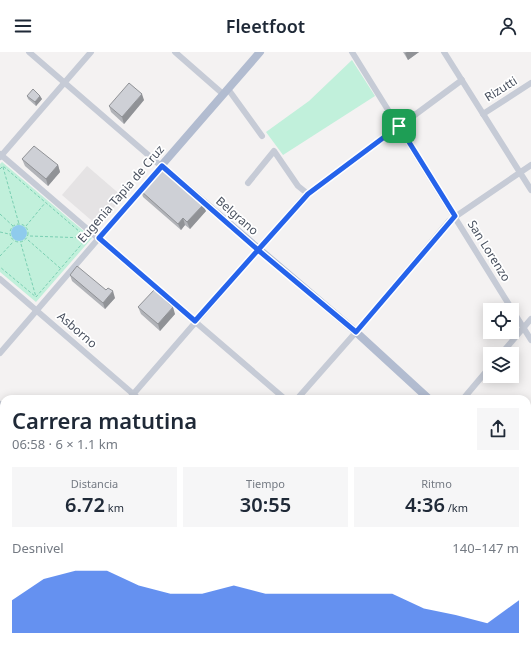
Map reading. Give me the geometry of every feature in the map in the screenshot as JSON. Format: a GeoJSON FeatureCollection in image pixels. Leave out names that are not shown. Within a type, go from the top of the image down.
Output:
{"type":"FeatureCollection","features":[{"type":"Feature","properties":{"kind":"main road","name":"Eugenia Tapia de Cruz"},"geometry":{"type":"LineString","coordinates":[[162,166],[260,52]]}},
{"type":"Feature","properties":{"kind":"main road","name":"Belgrano"},"geometry":{"type":"LineString","coordinates":[[162,166],[258,250],[356,332],[425,395]]}},
{"type":"Feature","properties":{"kind":"street","name":"Belgrano"},"geometry":{"type":"LineString","coordinates":[[29,52],[162,166]]}},
{"type":"Feature","properties":{"kind":"street"},"geometry":{"type":"LineString","coordinates":[[91,52],[0,155],[281,395]]}},
{"type":"Feature","properties":{"kind":"street"},"geometry":{"type":"LineString","coordinates":[[175,52],[225,91],[262,136]]}},
{"type":"Feature","properties":{"kind":"street","name":"San Lorenzo"},"geometry":{"type":"LineString","coordinates":[[352,52],[531,340]]}},
{"type":"Feature","properties":{"kind":"street"},"geometry":{"type":"LineString","coordinates":[[444,52],[531,190]]}},
{"type":"Feature","properties":{"kind":"street"},"geometry":{"type":"LineString","coordinates":[[132,395],[195,321],[308,194],[462,80]]}},
{"type":"Feature","properties":{"kind":"street","name":"Rizutti"},"geometry":{"type":"LineString","coordinates":[[483,114],[531,83]]}},
{"type":"Feature","properties":{"kind":"street"},"geometry":{"type":"LineString","coordinates":[[248,183],[274,151],[298,186],[308,194]]}},
{"type":"Feature","properties":{"kind":"street"},"geometry":{"type":"LineString","coordinates":[[300,395],[356,332],[455,216],[531,165]]}},
{"type":"Feature","properties":{"kind":"street","name":"Eugenia Tapia de Cruz"},"geometry":{"type":"LineString","coordinates":[[0,352],[162,166]]}},
{"type":"Feature","properties":{"kind":"street","name":"Asborno"},"geometry":{"type":"LineString","coordinates":[[0,279],[130,395]]}},
{"type":"Feature","properties":{"kind":"street"},"geometry":{"type":"LineString","coordinates":[[507,347],[531,319]]}},
{"type":"Feature","properties":{"kind":"street"},"geometry":{"type":"LineString","coordinates":[[466,395],[483,375]]}},
{"type":"Feature","properties":{"kind":"path"},"geometry":{"type":"LineString","coordinates":[[0,169],[3,166]]}},
{"type":"Feature","properties":{"kind":"path"},"geometry":{"type":"LineString","coordinates":[[3,166],[87,238]]}},
{"type":"Feature","properties":{"kind":"path"},"geometry":{"type":"LineString","coordinates":[[3,166],[19,224]]}},
{"type":"Feature","properties":{"kind":"path"},"geometry":{"type":"LineString","coordinates":[[26,226],[46,203]]}},
{"type":"Feature","properties":{"kind":"path"},"geometry":{"type":"LineString","coordinates":[[0,214],[13,226]]}},
{"type":"Feature","properties":{"kind":"path"},"geometry":{"type":"LineString","coordinates":[[13,226],[19,224],[26,226]]}},
{"type":"Feature","properties":{"kind":"path"},"geometry":{"type":"LineString","coordinates":[[10,234],[13,226]]}},
{"type":"Feature","properties":{"kind":"path"},"geometry":{"type":"LineString","coordinates":[[0,232],[10,234],[14,241],[21,243],[27,240],[29,236],[26,226]]}},
{"type":"Feature","properties":{"kind":"path"},"geometry":{"type":"LineString","coordinates":[[29,236],[87,238]]}},
{"type":"Feature","properties":{"kind":"path"},"geometry":{"type":"LineString","coordinates":[[36,297],[87,238]]}},
{"type":"Feature","properties":{"kind":"path"},"geometry":{"type":"LineString","coordinates":[[27,240],[61,268]]}},
{"type":"Feature","properties":{"kind":"path"},"geometry":{"type":"LineString","coordinates":[[0,256],[14,241]]}},
{"type":"Feature","properties":{"kind":"path"},"geometry":{"type":"LineString","coordinates":[[21,243],[36,297]]}},
{"type":"Feature","properties":{"kind":"path"},"geometry":{"type":"LineString","coordinates":[[0,267],[36,297]]}},
{"type":"Feature","properties":{"kind":"shaded area"},"geometry":{"type":"Polygon","coordinates":[[[87,166],[123,197],[98,226],[62,195],[87,166]]]}},
{"type":"Feature","properties":{"kind":"green space"},"geometry":{"type":"Polygon","coordinates":[[[352,60],[375,96],[283,155],[266,132],[309,101],[352,60]]]}},
{"type":"Feature","properties":{"kind":"green space"},"geometry":{"type":"Polygon","coordinates":[[[2,162],[92,238],[36,302],[0,272],[0,164],[2,162]]]}},
{"type":"Feature","properties":{"kind":"water"},"geometry":{"type":"Polygon","coordinates":[[[19,225],[26,230],[27,233],[22,240],[19,241],[12,236],[11,233],[16,226],[19,225]]]}},
{"type":"Feature","properties":{"kind":"building"},"geometry":{"type":"Polygon","coordinates":[[[129,83],[142,94],[122,117],[109,106],[129,83]]]}},
{"type":"Feature","properties":{"kind":"building"},"geometry":{"type":"Polygon","coordinates":[[[33,89],[40,96],[35,102],[27,96],[33,89]]]}},
{"type":"Feature","properties":{"kind":"building"},"geometry":{"type":"Polygon","coordinates":[[[34,146],[58,165],[46,179],[22,159],[34,146]]]}},
{"type":"Feature","properties":{"kind":"building"},"geometry":{"type":"Polygon","coordinates":[[[161,168],[203,205],[187,222],[183,218],[178,224],[141,191],[161,168]]]}},
{"type":"Feature","properties":{"kind":"building"},"geometry":{"type":"Polygon","coordinates":[[[77,266],[106,290],[108,288],[113,291],[103,303],[70,275],[77,266]]]}},
{"type":"Feature","properties":{"kind":"building"},"geometry":{"type":"Polygon","coordinates":[[[154,290],[173,307],[158,324],[138,307],[154,290]]]}},
{"type":"Feature","properties":{"kind":"route"},"geometry":{"type":"LineString","coordinates":[[399,126],[304,197],[258,250],[162,166],[99,238],[195,321],[258,250],[356,332],[449,221],[455,216],[399,126]]}}]}
